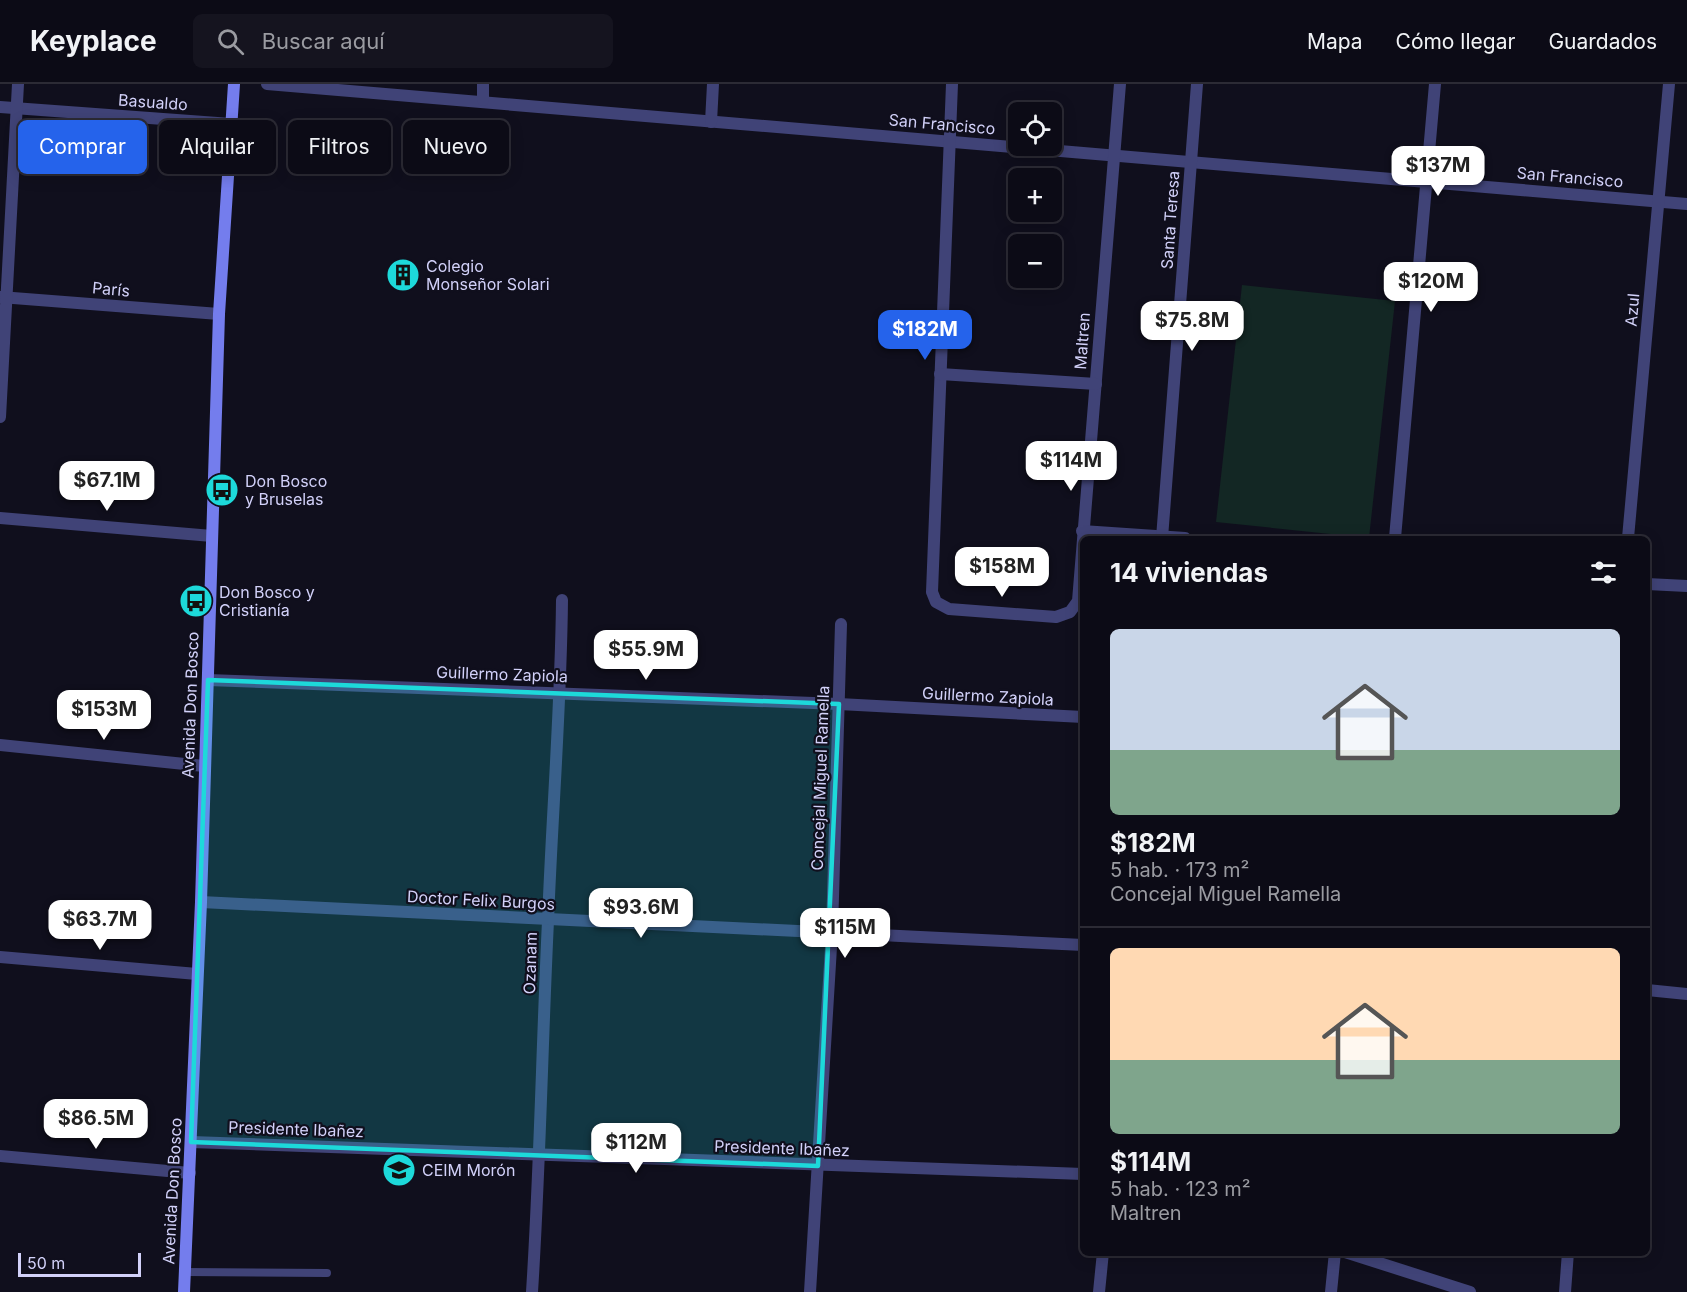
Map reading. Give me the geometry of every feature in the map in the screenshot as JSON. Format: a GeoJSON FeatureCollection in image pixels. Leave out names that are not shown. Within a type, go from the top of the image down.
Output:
{"type":"FeatureCollection","features":[{"type":"Feature","properties":{"kind":"main road","name":"Avenida Don Bosco"},"geometry":{"type":"LineString","coordinates":[[231,120],[234,84]]}},
{"type":"Feature","properties":{"kind":"main road","name":"Avenida Don Bosco"},"geometry":{"type":"LineString","coordinates":[[184,1292],[201,902],[219,314],[228,174]]}},
{"type":"Feature","properties":{"kind":"street"},"geometry":{"type":"LineString","coordinates":[[0,417],[3,297],[18,84]]}},
{"type":"Feature","properties":{"kind":"street","name":"San Francisco"},"geometry":{"type":"LineString","coordinates":[[267,84],[483,100],[711,122],[1427,180],[1687,204]]}},
{"type":"Feature","properties":{"kind":"street"},"geometry":{"type":"LineString","coordinates":[[483,84],[483,100]]}},
{"type":"Feature","properties":{"kind":"street"},"geometry":{"type":"LineString","coordinates":[[711,122],[713,84]]}},
{"type":"Feature","properties":{"kind":"street"},"geometry":{"type":"LineString","coordinates":[[952,84],[940,374],[1096,384]]}},
{"type":"Feature","properties":{"kind":"street","name":"Maltren"},"geometry":{"type":"LineString","coordinates":[[1082,536],[1119,84]]}},
{"type":"Feature","properties":{"kind":"street","name":"Santa Teresa"},"geometry":{"type":"LineString","coordinates":[[1162,536],[1197,84]]}},
{"type":"Feature","properties":{"kind":"street"},"geometry":{"type":"LineString","coordinates":[[1395,536],[1435,84]]}},
{"type":"Feature","properties":{"kind":"street","name":"Azul"},"geometry":{"type":"LineString","coordinates":[[1628,536],[1669,84]]}},
{"type":"Feature","properties":{"kind":"street","name":"Basualdo"},"geometry":{"type":"LineString","coordinates":[[0,107],[177,120]]}},
{"type":"Feature","properties":{"kind":"street","name":"París"},"geometry":{"type":"LineString","coordinates":[[3,297],[219,314]]}},
{"type":"Feature","properties":{"kind":"street","name":"Maltren"},"geometry":{"type":"LineString","coordinates":[[940,374],[931,581],[936,602],[949,609],[1056,617],[1070,612],[1078,601],[1080,566]]}},
{"type":"Feature","properties":{"kind":"street"},"geometry":{"type":"LineString","coordinates":[[0,518],[212,536]]}},
{"type":"Feature","properties":{"kind":"street"},"geometry":{"type":"LineString","coordinates":[[1082,531],[1149,536]]}},
{"type":"Feature","properties":{"kind":"street"},"geometry":{"type":"LineString","coordinates":[[1650,584],[1687,586]]}},
{"type":"Feature","properties":{"kind":"street","name":"Ozanam"},"geometry":{"type":"LineString","coordinates":[[532,1292],[541,1155],[548,920],[561,692],[562,600]]}},
{"type":"Feature","properties":{"kind":"street","name":"Concejal Miguel Ramella"},"geometry":{"type":"LineString","coordinates":[[810,1292],[832,931],[841,624]]}},
{"type":"Feature","properties":{"kind":"street","name":"Guillermo Zapiola"},"geometry":{"type":"LineString","coordinates":[[208,680],[561,692],[1080,717]]}},
{"type":"Feature","properties":{"kind":"street"},"geometry":{"type":"LineString","coordinates":[[0,745],[204,766]]}},
{"type":"Feature","properties":{"kind":"street","name":"Doctor Felix Burgos"},"geometry":{"type":"LineString","coordinates":[[201,902],[1080,945]]}},
{"type":"Feature","properties":{"kind":"street"},"geometry":{"type":"LineString","coordinates":[[0,957],[197,974]]}},
{"type":"Feature","properties":{"kind":"street"},"geometry":{"type":"LineString","coordinates":[[1650,990],[1687,994]]}},
{"type":"Feature","properties":{"kind":"street","name":"Presidente Ibañez"},"geometry":{"type":"LineString","coordinates":[[191,1142],[1080,1174]]}},
{"type":"Feature","properties":{"kind":"street"},"geometry":{"type":"LineString","coordinates":[[0,1156],[190,1173]]}},
{"type":"Feature","properties":{"kind":"street"},"geometry":{"type":"LineString","coordinates":[[1099,1292],[1103,1256]]}},
{"type":"Feature","properties":{"kind":"street"},"geometry":{"type":"LineString","coordinates":[[1331,1292],[1335,1256]]}},
{"type":"Feature","properties":{"kind":"street"},"geometry":{"type":"LineString","coordinates":[[1358,1256],[1470,1292]]}},
{"type":"Feature","properties":{"kind":"street"},"geometry":{"type":"LineString","coordinates":[[1565,1292],[1568,1256]]}},
{"type":"Feature","properties":{"kind":"lane"},"geometry":{"type":"LineString","coordinates":[[185,1272],[327,1274]]}},
{"type":"Feature","properties":{"kind":"highlighted area"},"geometry":{"type":"Polygon","coordinates":[[[208,680],[839,704],[818,1166],[191,1142],[208,680]]]}},
{"type":"Feature","properties":{"kind":"green space"},"geometry":{"type":"Polygon","coordinates":[[[1242,285],[1395,301],[1369,536],[1216,522],[1242,285]]]}},
{"type":"Feature","properties":{"kind":"place","name":"Colegio Monseñor Solari"},"geometry":{"type":"Point","coordinates":[403,275]}},
{"type":"Feature","properties":{"kind":"place","name":"Don Bosco y Bruselas"},"geometry":{"type":"Point","coordinates":[222,490]}},
{"type":"Feature","properties":{"kind":"place","name":"Don Bosco y Cristianía"},"geometry":{"type":"Point","coordinates":[196,601]}},
{"type":"Feature","properties":{"kind":"place","name":"CEIM Morón"},"geometry":{"type":"Point","coordinates":[399,1170]}}]}
